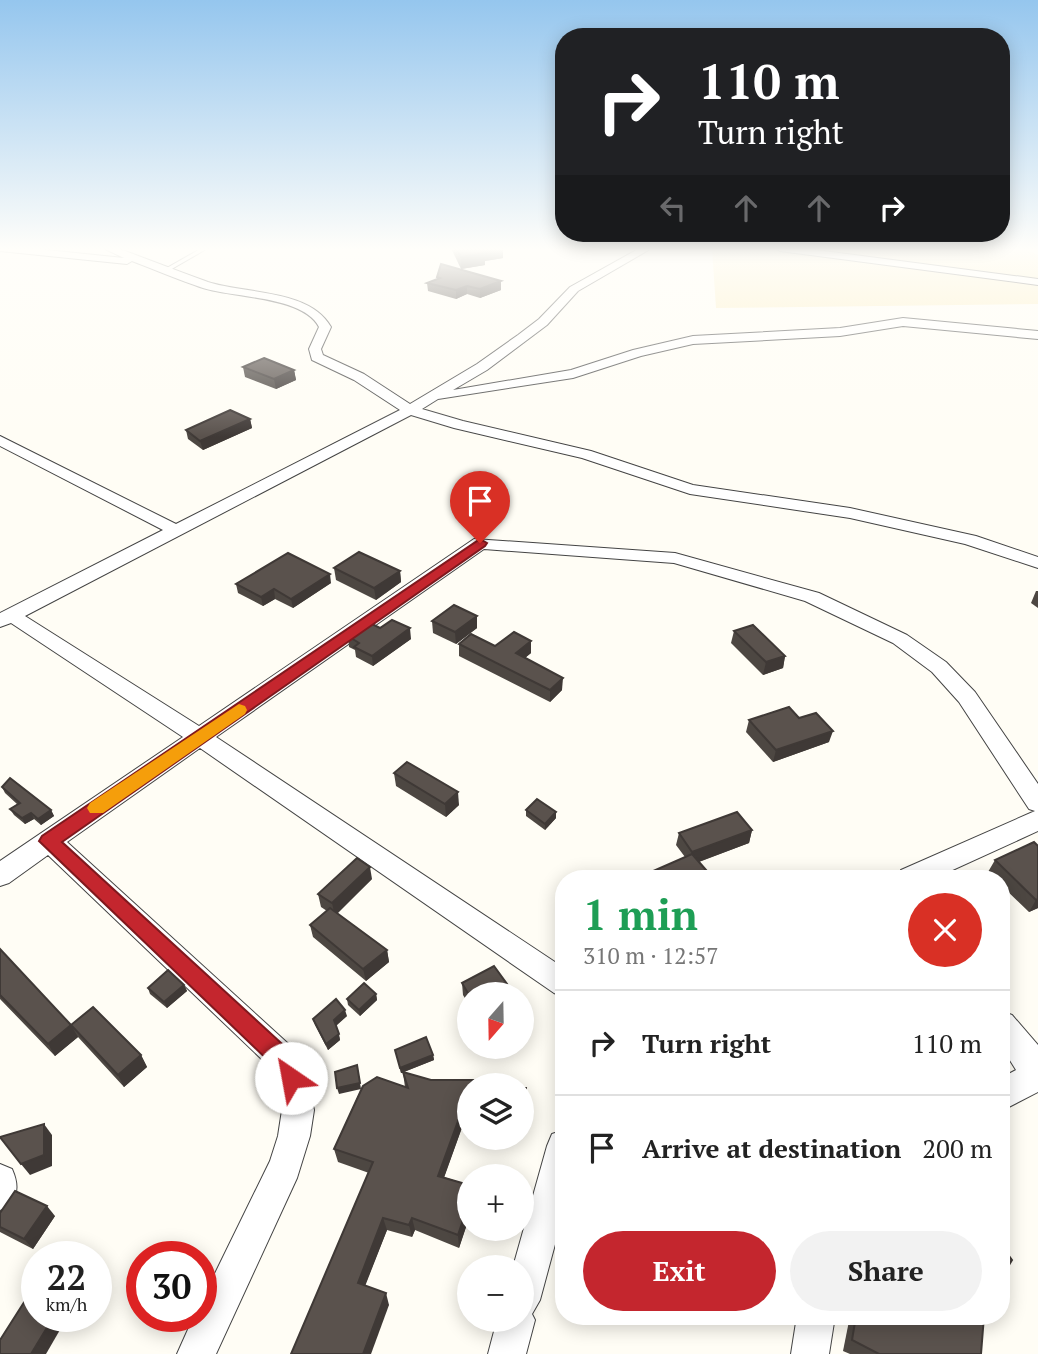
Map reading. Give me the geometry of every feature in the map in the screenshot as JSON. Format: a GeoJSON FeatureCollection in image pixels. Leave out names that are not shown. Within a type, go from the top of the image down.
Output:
{"type":"FeatureCollection","features":[{"type":"Feature","properties":{"kind":"street"},"geometry":{"type":"LineString","coordinates":[[309,311],[319,316],[325,327],[315,349],[317,357],[359,377],[410,410],[510,439],[586,454],[690,489],[850,513],[970,540],[1038,563]]}},
{"type":"Feature","properties":{"kind":"street"},"geometry":{"type":"LineString","coordinates":[[5,618],[410,410],[482,367],[553,311]]}},
{"type":"Feature","properties":{"kind":"street"},"geometry":{"type":"LineString","coordinates":[[432,397],[573,374],[693,340],[840,332],[903,322],[1038,335]]}},
{"type":"Feature","properties":{"kind":"street"},"geometry":{"type":"LineString","coordinates":[[0,440],[177,531]]}},
{"type":"Feature","properties":{"kind":"street"},"geometry":{"type":"LineString","coordinates":[[0,875],[480,543],[523,544],[675,558],[812,597],[900,639],[939,667],[967,697],[1038,803]]}},
{"type":"Feature","properties":{"kind":"street"},"geometry":{"type":"LineString","coordinates":[[5,618],[200,737],[555,979]]}},
{"type":"Feature","properties":{"kind":"street"},"geometry":{"type":"LineString","coordinates":[[928,870],[1038,820]]}},
{"type":"Feature","properties":{"kind":"street"},"geometry":{"type":"LineString","coordinates":[[49,841],[283,1059],[291,1078],[298,1110],[285,1166],[196,1354]]}},
{"type":"Feature","properties":{"kind":"street"},"geometry":{"type":"LineString","coordinates":[[1010,1036],[1028,1057],[1033,1068],[1032,1078],[1010,1091]]}},
{"type":"Feature","properties":{"kind":"street"},"geometry":{"type":"LineString","coordinates":[[534,1256],[555,1179]]}},
{"type":"Feature","properties":{"kind":"street"},"geometry":{"type":"LineString","coordinates":[[0,1181],[0,1193]]}},
{"type":"Feature","properties":{"kind":"street"},"geometry":{"type":"LineString","coordinates":[[810,1354],[815,1325]]}},
{"type":"Feature","properties":{"kind":"street"},"geometry":{"type":"LineString","coordinates":[[507,1354],[513,1332]]}},
{"type":"Feature","properties":{"kind":"building"},"geometry":{"type":"Polygon","coordinates":[[[264,358],[294,370],[274,379],[243,367],[264,358]]]}},
{"type":"Feature","properties":{"kind":"building"},"geometry":{"type":"Polygon","coordinates":[[[230,410],[250,419],[200,441],[186,430],[230,410]]]}},
{"type":"Feature","properties":{"kind":"building"},"geometry":{"type":"Polygon","coordinates":[[[359,552],[400,571],[374,588],[334,568],[359,552]]]}},
{"type":"Feature","properties":{"kind":"building"},"geometry":{"type":"Polygon","coordinates":[[[288,553],[330,574],[291,599],[274,589],[261,597],[236,584],[288,553]]]}},
{"type":"Feature","properties":{"kind":"building"},"geometry":{"type":"Polygon","coordinates":[[[454,605],[477,616],[455,632],[432,621],[454,605]]]}},
{"type":"Feature","properties":{"kind":"building"},"geometry":{"type":"Polygon","coordinates":[[[392,620],[410,628],[372,656],[354,647],[359,643],[348,636],[368,622],[380,628],[392,620]]]}},
{"type":"Feature","properties":{"kind":"building"},"geometry":{"type":"Polygon","coordinates":[[[753,625],[785,656],[766,662],[734,631],[753,625]]]}},
{"type":"Feature","properties":{"kind":"building"},"geometry":{"type":"Polygon","coordinates":[[[514,632],[531,641],[516,653],[563,678],[550,690],[459,644],[471,634],[495,646],[514,632]]]}},
{"type":"Feature","properties":{"kind":"building"},"geometry":{"type":"Polygon","coordinates":[[[789,707],[799,718],[816,713],[833,731],[776,750],[749,720],[789,707]]]}},
{"type":"Feature","properties":{"kind":"building"},"geometry":{"type":"Polygon","coordinates":[[[407,762],[458,792],[445,804],[394,773],[407,762]]]}},
{"type":"Feature","properties":{"kind":"building"},"geometry":{"type":"Polygon","coordinates":[[[10,778],[51,810],[38,819],[31,813],[22,818],[10,809],[20,803],[2,787],[10,778]]]}},
{"type":"Feature","properties":{"kind":"building"},"geometry":{"type":"Polygon","coordinates":[[[537,799],[556,812],[545,824],[526,810],[537,799]]]}},
{"type":"Feature","properties":{"kind":"building"},"geometry":{"type":"Polygon","coordinates":[[[737,812],[752,830],[692,852],[679,833],[737,812]]]}},
{"type":"Feature","properties":{"kind":"building"},"geometry":{"type":"Polygon","coordinates":[[[1034,842],[1038,846],[1038,899],[1010,875],[1010,870],[1005,870],[995,860],[1034,842]]]}},
{"type":"Feature","properties":{"kind":"building"},"geometry":{"type":"Polygon","coordinates":[[[692,854],[706,870],[656,870],[692,854]]]}},
{"type":"Feature","properties":{"kind":"building"},"geometry":{"type":"Polygon","coordinates":[[[357,858],[370,867],[332,903],[318,894],[357,858]]]}},
{"type":"Feature","properties":{"kind":"building"},"geometry":{"type":"Polygon","coordinates":[[[330,908],[387,950],[363,969],[310,925],[330,908]]]}},
{"type":"Feature","properties":{"kind":"building"},"geometry":{"type":"Polygon","coordinates":[[[0,949],[71,1025],[48,1044],[0,995],[0,949]]]}},
{"type":"Feature","properties":{"kind":"building"},"geometry":{"type":"Polygon","coordinates":[[[494,966],[506,982],[464,982],[494,966]]]}},
{"type":"Feature","properties":{"kind":"building"},"geometry":{"type":"Polygon","coordinates":[[[168,970],[184,985],[164,1002],[148,988],[168,970]]]}},
{"type":"Feature","properties":{"kind":"building"},"geometry":{"type":"Polygon","coordinates":[[[364,983],[376,994],[359,1010],[347,999],[364,983]]]}},
{"type":"Feature","properties":{"kind":"building"},"geometry":{"type":"Polygon","coordinates":[[[336,999],[345,1010],[334,1020],[339,1034],[326,1044],[313,1019],[336,999]]]}},
{"type":"Feature","properties":{"kind":"building"},"geometry":{"type":"Polygon","coordinates":[[[93,1007],[141,1055],[118,1075],[71,1025],[93,1007]]]}},
{"type":"Feature","properties":{"kind":"building"},"geometry":{"type":"Polygon","coordinates":[[[426,1037],[433,1055],[400,1068],[395,1050],[426,1037]]]}},
{"type":"Feature","properties":{"kind":"building"},"geometry":{"type":"Polygon","coordinates":[[[357,1065],[360,1083],[337,1088],[335,1072],[357,1065]]]}},
{"type":"Feature","properties":{"kind":"building"},"geometry":{"type":"Polygon","coordinates":[[[403,1072],[431,1080],[457,1080],[457,1124],[438,1176],[457,1182],[457,1235],[412,1218],[409,1225],[383,1218],[358,1283],[386,1293],[363,1354],[291,1354],[373,1162],[334,1149],[363,1086],[377,1077],[408,1088],[403,1072]]]}},
{"type":"Feature","properties":{"kind":"building"},"geometry":{"type":"Polygon","coordinates":[[[44,1124],[44,1155],[21,1164],[0,1137],[44,1124]]]}},
{"type":"Feature","properties":{"kind":"building"},"geometry":{"type":"Polygon","coordinates":[[[15,1191],[47,1206],[24,1239],[0,1227],[0,1213],[15,1191]]]}},
{"type":"Feature","properties":{"kind":"building"},"geometry":{"type":"Polygon","coordinates":[[[21,1307],[21,1332],[44,1332],[31,1354],[0,1354],[0,1340],[21,1307]]]}},
{"type":"Feature","properties":{"kind":"building"},"geometry":{"type":"Polygon","coordinates":[[[854,1325],[983,1325],[981,1354],[879,1354],[852,1340],[854,1325]]]}},
{"type":"Feature","properties":{"kind":"slow traffic"},"geometry":{"type":"LineString","coordinates":[[97,808],[239,710]]}},
{"type":"Feature","properties":{"kind":"route"},"geometry":{"type":"LineString","coordinates":[[291,1078],[283,1059],[49,841],[480,543]]}}]}
